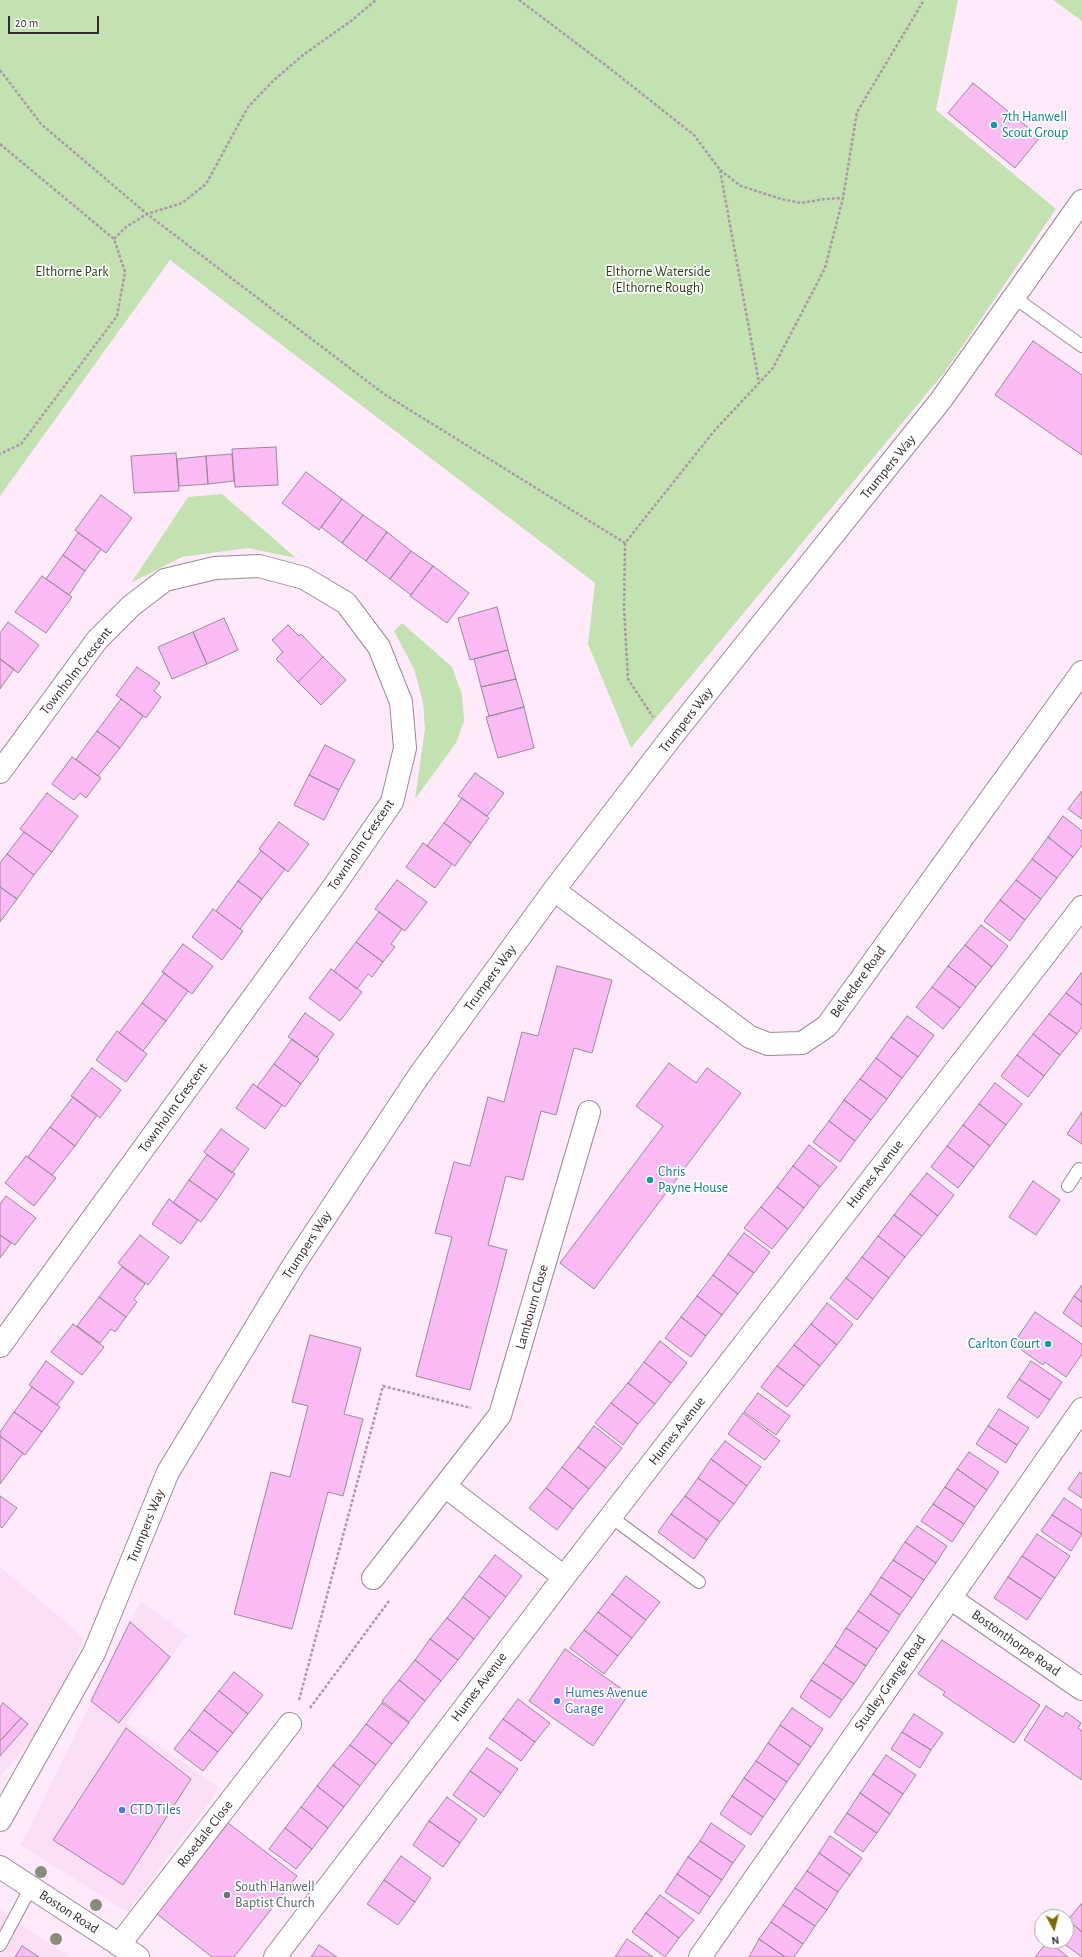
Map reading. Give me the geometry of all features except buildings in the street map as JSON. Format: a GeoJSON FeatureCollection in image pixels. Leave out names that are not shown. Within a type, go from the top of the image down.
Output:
{"type":"FeatureCollection","features":[{"type":"Feature","properties":{"kind":"street","name":"Trumpers Way"},"geometry":{"type":"LineString","coordinates":[[0,1820],[94,1653],[168,1472],[301,1253],[418,1077],[554,890],[673,736],[941,400],[1082,201]]}},
{"type":"Feature","properties":{"kind":"street","name":"Townholm Crescent"},"geometry":{"type":"LineString","coordinates":[[0,772],[97,640],[131,606],[166,580],[215,568],[259,566],[304,578],[346,603],[379,647],[401,702],[405,748],[392,802],[332,889],[0,1346]]}},
{"type":"Feature","properties":{"kind":"street","name":"Belvedere Road"},"geometry":{"type":"LineString","coordinates":[[554,890],[750,1037],[768,1044],[802,1043],[827,1026],[1082,672]]}},
{"type":"Feature","properties":{"kind":"street","name":"Humes Avenue"},"geometry":{"type":"LineString","coordinates":[[275,1957],[610,1517],[1082,907]]}},
{"type":"Feature","properties":{"kind":"street","name":"Lambourn Close"},"geometry":{"type":"LineString","coordinates":[[373,1578],[446,1487],[500,1415],[589,1112]]}},
{"type":"Feature","properties":{"kind":"street","name":"Studley Grange Road"},"geometry":{"type":"LineString","coordinates":[[700,1957],[1082,1409]]}},
{"type":"Feature","properties":{"kind":"street"},"geometry":{"type":"LineString","coordinates":[[446,1487],[564,1577]]}},
{"type":"Feature","properties":{"kind":"street","name":"Bostonthorpe Road"},"geometry":{"type":"LineString","coordinates":[[950,1598],[1082,1689]]}},
{"type":"Feature","properties":{"kind":"street","name":"Rosedale Close"},"geometry":{"type":"LineString","coordinates":[[119,1945],[294,1715]]}},
{"type":"Feature","properties":{"kind":"street","name":"Boston Road"},"geometry":{"type":"LineString","coordinates":[[0,1868],[138,1957]]}},
{"type":"Feature","properties":{"kind":"lane"},"geometry":{"type":"LineString","coordinates":[[1014,298],[1082,346]]}},
{"type":"Feature","properties":{"kind":"lane"},"geometry":{"type":"LineString","coordinates":[[1068,1186],[1079,1168],[1082,1171]]}},
{"type":"Feature","properties":{"kind":"lane"},"geometry":{"type":"LineString","coordinates":[[610,1517],[699,1582]]}},
{"type":"Feature","properties":{"kind":"lane"},"geometry":{"type":"LineString","coordinates":[[0,1945],[31,1887]]}},
{"type":"Feature","properties":{"kind":"path"},"geometry":{"type":"LineString","coordinates":[[114,239],[126,227],[147,214],[182,203],[206,184],[248,107],[273,81],[303,55],[351,21],[376,0]]}},
{"type":"Feature","properties":{"kind":"path"},"geometry":{"type":"LineString","coordinates":[[519,0],[608,67],[694,135],[720,170],[741,186],[781,199],[801,203],[843,198]]}},
{"type":"Feature","properties":{"kind":"path"},"geometry":{"type":"LineString","coordinates":[[673,736],[651,715],[628,679],[624,608],[625,543],[715,430],[773,368],[825,268],[843,198],[857,112],[924,0]]}},
{"type":"Feature","properties":{"kind":"path"},"geometry":{"type":"LineString","coordinates":[[0,70],[41,124],[147,214],[384,394],[625,543]]}},
{"type":"Feature","properties":{"kind":"path"},"geometry":{"type":"LineString","coordinates":[[0,144],[114,239],[125,272],[117,316],[21,444],[0,454]]}},
{"type":"Feature","properties":{"kind":"path"},"geometry":{"type":"LineString","coordinates":[[720,170],[759,383]]}},
{"type":"Feature","properties":{"kind":"path"},"geometry":{"type":"LineString","coordinates":[[373,1578],[391,1598],[296,1728],[294,1715],[383,1386],[500,1415]]}},
{"type":"Feature","properties":{"kind":"shaded area"},"geometry":{"type":"Polygon","coordinates":[[[0,1567],[75,1630],[83,1640],[62,1692],[37,1734],[0,1777],[0,1567]]]}},
{"type":"Feature","properties":{"kind":"shaded area"},"geometry":{"type":"Polygon","coordinates":[[[141,1601],[187,1635],[126,1723],[220,1788],[127,1912],[21,1845],[141,1601]]]}},
{"type":"Feature","properties":{"kind":"shaded area"},"geometry":{"type":"Polygon","coordinates":[[[0,1909],[28,1929],[69,1957],[0,1957],[0,1909]]]}},
{"type":"Feature","properties":{"kind":"green space","name":"Elthorne Waterside (Elthorne Rough)"},"geometry":{"type":"Polygon","coordinates":[[[0,0],[958,0],[936,110],[1056,209],[944,373],[631,748],[588,644],[595,583],[170,260],[0,496],[0,0]]]}},
{"type":"Feature","properties":{"kind":"green space"},"geometry":{"type":"Polygon","coordinates":[[[1053,0],[1082,0],[1082,21],[1053,0]]]}},
{"type":"Feature","properties":{"kind":"green space"},"geometry":{"type":"Polygon","coordinates":[[[222,494],[296,558],[248,548],[182,557],[131,583],[188,497],[222,494]]]}},
{"type":"Feature","properties":{"kind":"green space"},"geometry":{"type":"Polygon","coordinates":[[[402,623],[452,667],[462,694],[464,721],[456,743],[415,799],[425,729],[423,702],[414,669],[394,631],[402,623]]]}},
{"type":"Feature","properties":{"kind":"place","name":"7th Hanwell Scout Group"},"geometry":{"type":"Point","coordinates":[994,125]}},
{"type":"Feature","properties":{"kind":"place","name":"Chris Payne House"},"geometry":{"type":"Point","coordinates":[650,1180]}},
{"type":"Feature","properties":{"kind":"place","name":"Carlton Court"},"geometry":{"type":"Point","coordinates":[1048,1344]}},
{"type":"Feature","properties":{"kind":"place","name":"Humes Avenue Garage"},"geometry":{"type":"Point","coordinates":[557,1701]}},
{"type":"Feature","properties":{"kind":"place","name":"CTD Tiles"},"geometry":{"type":"Point","coordinates":[122,1810]}},
{"type":"Feature","properties":{"kind":"place","name":"South Hanwell Baptist Church"},"geometry":{"type":"Point","coordinates":[227,1895]}},
{"type":"Feature","properties":{"kind":"park label","name":"Elthorne Park"},"geometry":{"type":"Point","coordinates":[72,272]}}]}
